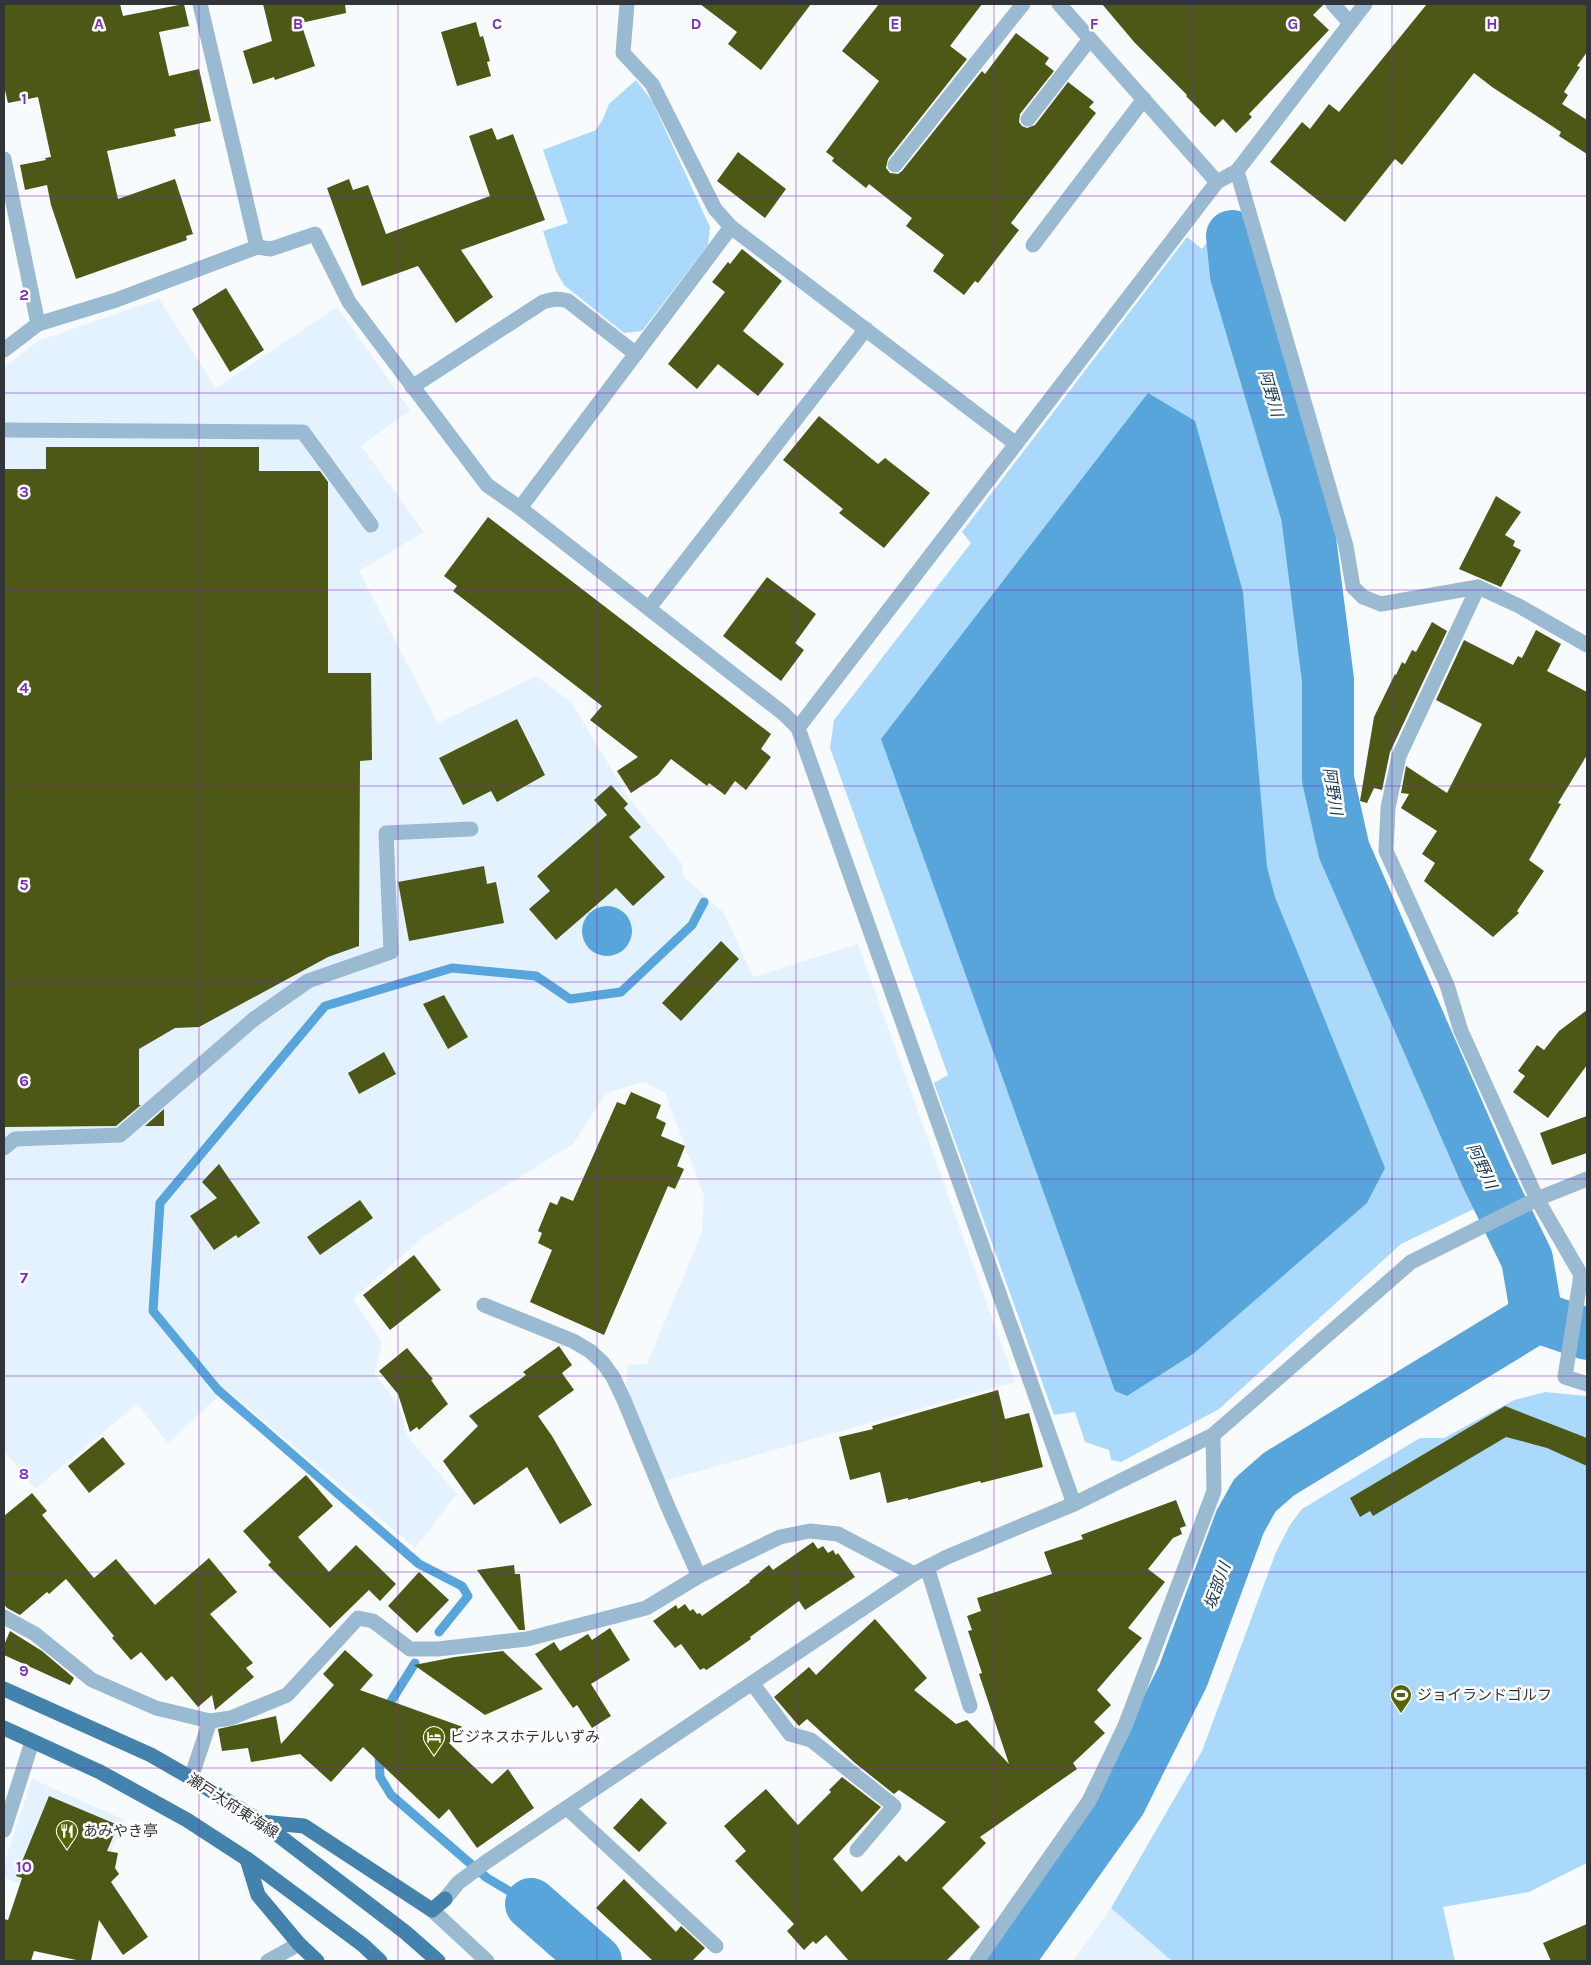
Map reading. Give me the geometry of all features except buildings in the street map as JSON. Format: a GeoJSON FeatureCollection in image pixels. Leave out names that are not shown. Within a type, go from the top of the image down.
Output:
{"type":"FeatureCollection","features":[{"type":"Feature","properties":{"kind":"main road","name":"瀬戸大府東海線"},"geometry":{"type":"LineString","coordinates":[[4,1689],[151,1755],[191,1778],[261,1822],[405,1932],[438,1961]]}},
{"type":"Feature","properties":{"kind":"main road"},"geometry":{"type":"LineString","coordinates":[[4,1728],[100,1772],[187,1820],[247,1860],[363,1945],[380,1961]]}},
{"type":"Feature","properties":{"kind":"main road"},"geometry":{"type":"LineString","coordinates":[[261,1822],[304,1826],[432,1910],[445,1899]]}},
{"type":"Feature","properties":{"kind":"main road"},"geometry":{"type":"LineString","coordinates":[[247,1860],[258,1895],[299,1944],[317,1961]]}},
{"type":"Feature","properties":{"kind":"street"},"geometry":{"type":"LineString","coordinates":[[200,4],[257,246]]}},
{"type":"Feature","properties":{"kind":"street"},"geometry":{"type":"LineString","coordinates":[[627,4],[624,53],[652,84],[715,209],[731,227],[1016,444]]}},
{"type":"Feature","properties":{"kind":"street"},"geometry":{"type":"LineString","coordinates":[[895,165],[1023,4]]}},
{"type":"Feature","properties":{"kind":"street"},"geometry":{"type":"LineString","coordinates":[[1059,4],[1217,182]]}},
{"type":"Feature","properties":{"kind":"street"},"geometry":{"type":"LineString","coordinates":[[1333,4],[1350,23]]}},
{"type":"Feature","properties":{"kind":"street"},"geometry":{"type":"LineString","coordinates":[[798,728],[1217,182],[1237,171],[1365,4]]}},
{"type":"Feature","properties":{"kind":"street"},"geometry":{"type":"LineString","coordinates":[[1028,119],[1090,39]]}},
{"type":"Feature","properties":{"kind":"street"},"geometry":{"type":"LineString","coordinates":[[1033,245],[1144,99]]}},
{"type":"Feature","properties":{"kind":"street"},"geometry":{"type":"LineString","coordinates":[[4,159],[38,324]]}},
{"type":"Feature","properties":{"kind":"street"},"geometry":{"type":"LineString","coordinates":[[1237,171],[1346,546],[1353,587],[1363,597],[1381,604],[1478,587],[1519,606],[1587,645]]}},
{"type":"Feature","properties":{"kind":"street"},"geometry":{"type":"LineString","coordinates":[[520,508],[731,227]]}},
{"type":"Feature","properties":{"kind":"street"},"geometry":{"type":"LineString","coordinates":[[4,350],[38,324],[116,300],[257,246],[271,249],[315,234],[349,302],[487,485],[520,508],[649,608],[784,714],[798,728],[1074,1504]]}},
{"type":"Feature","properties":{"kind":"street"},"geometry":{"type":"LineString","coordinates":[[412,387],[543,302],[551,299],[560,298],[568,301],[636,354]]}},
{"type":"Feature","properties":{"kind":"street"},"geometry":{"type":"LineString","coordinates":[[649,608],[866,329]]}},
{"type":"Feature","properties":{"kind":"street"},"geometry":{"type":"LineString","coordinates":[[4,430],[302,432],[372,525]]}},
{"type":"Feature","properties":{"kind":"street"},"geometry":{"type":"LineString","coordinates":[[1478,587],[1399,756],[1388,808],[1386,851],[1447,986],[1461,1031],[1533,1201],[1584,1277],[1564,1377],[1587,1384]]}},
{"type":"Feature","properties":{"kind":"street"},"geometry":{"type":"LineString","coordinates":[[4,1148],[15,1139],[120,1136],[254,1019],[308,981],[391,952],[386,833],[471,829]]}},
{"type":"Feature","properties":{"kind":"street"},"geometry":{"type":"LineString","coordinates":[[445,1899],[458,1883],[486,1862],[920,1570],[946,1557],[1074,1504],[1213,1435],[1411,1262],[1533,1201],[1587,1179]]}},
{"type":"Feature","properties":{"kind":"street"},"geometry":{"type":"LineString","coordinates":[[484,1305],[573,1341],[590,1351],[603,1363],[613,1377],[624,1400],[699,1576]]}},
{"type":"Feature","properties":{"kind":"street"},"geometry":{"type":"LineString","coordinates":[[977,1961],[1089,1801],[1125,1726],[1214,1491],[1213,1435]]}},
{"type":"Feature","properties":{"kind":"street"},"geometry":{"type":"LineString","coordinates":[[4,1617],[35,1634],[92,1680],[156,1708],[210,1721],[231,1718],[287,1695],[358,1618],[373,1621],[410,1649],[438,1649],[527,1639],[646,1608],[699,1576],[780,1538],[810,1531],[838,1534],[920,1570],[970,1706]]}},
{"type":"Feature","properties":{"kind":"street"},"geometry":{"type":"LineString","coordinates":[[752,1683],[790,1734],[811,1740],[894,1806],[857,1850]]}},
{"type":"Feature","properties":{"kind":"street"},"geometry":{"type":"LineString","coordinates":[[191,1778],[210,1721]]}},
{"type":"Feature","properties":{"kind":"street"},"geometry":{"type":"LineString","coordinates":[[4,1830],[32,1742]]}},
{"type":"Feature","properties":{"kind":"street"},"geometry":{"type":"LineString","coordinates":[[566,1808],[716,1946]]}},
{"type":"Feature","properties":{"kind":"street"},"geometry":{"type":"LineString","coordinates":[[432,1910],[487,1961]]}},
{"type":"Feature","properties":{"kind":"street"},"geometry":{"type":"LineString","coordinates":[[268,1961],[299,1944]]}},
{"type":"Feature","properties":{"kind":"shaded area"},"geometry":{"type":"Polygon","coordinates":[[[636,80],[652,101],[710,227],[708,245],[642,331],[624,333],[564,285],[556,271],[543,231],[568,223],[543,150],[596,130],[609,104],[636,80]]]}},
{"type":"Feature","properties":{"kind":"shaded area"},"geometry":{"type":"Polygon","coordinates":[[[1187,237],[1202,249],[1210,238],[1299,532],[1321,814],[1337,876],[1482,1205],[1401,1244],[1219,1409],[1121,1462],[1111,1460],[1109,1450],[1085,1442],[1075,1412],[1054,1415],[934,1083],[948,1075],[830,748],[834,720],[971,543],[962,532],[1187,237]]]}},
{"type":"Feature","properties":{"kind":"shaded area"},"geometry":{"type":"Polygon","coordinates":[[[159,299],[216,388],[337,307],[410,410],[361,446],[424,532],[359,571],[438,723],[536,676],[571,702],[628,797],[682,864],[683,876],[724,913],[753,977],[858,944],[1015,1382],[664,1481],[650,1452],[626,1384],[628,1365],[647,1364],[702,1232],[704,1196],[665,1093],[644,1082],[606,1093],[573,1144],[423,1237],[353,1299],[382,1342],[374,1373],[398,1404],[408,1437],[457,1494],[415,1548],[226,1389],[168,1443],[137,1404],[35,1489],[4,1451],[4,368],[38,341],[159,299]]]}},
{"type":"Feature","properties":{"kind":"shaded area"},"geometry":{"type":"Polygon","coordinates":[[[1148,393],[1195,421],[1243,592],[1267,867],[1275,897],[1385,1168],[1367,1203],[1193,1354],[1127,1396],[1115,1391],[881,739],[1148,393]]]}},
{"type":"Feature","properties":{"kind":"shaded area"},"geometry":{"type":"Polygon","coordinates":[[[607,906],[616,908],[627,917],[632,931],[630,940],[621,951],[607,956],[598,954],[587,945],[582,931],[584,922],[593,911],[607,906]]]}},
{"type":"Feature","properties":{"kind":"shaded area","name":"ジョイランドゴルフ"},"geometry":{"type":"Polygon","coordinates":[[[1545,1392],[1587,1396],[1587,1863],[1529,1892],[1443,1907],[1455,1961],[1172,1961],[1111,1908],[1202,1751],[1276,1552],[1290,1525],[1302,1509],[1420,1438],[1444,1438],[1514,1400],[1545,1392]]]}},
{"type":"Feature","properties":{"kind":"shaded area","name":"あみやき亭"},"geometry":{"type":"Polygon","coordinates":[[[32,1779],[125,1820],[86,1908],[4,1878],[4,1864],[32,1779]]]}},
{"type":"Feature","properties":{"kind":"shaded area"},"geometry":{"type":"Polygon","coordinates":[[[1111,1908],[1172,1961],[1073,1961],[1111,1908]]]}},
{"type":"Feature","properties":{"kind":"waterway","name":"阿野川"},"geometry":{"type":"LineString","coordinates":[[1232,236],[1236,275],[1307,515],[1328,680],[1328,779],[1344,850],[1486,1175],[1527,1259],[1537,1317]]}},
{"type":"Feature","properties":{"kind":"waterway"},"geometry":{"type":"LineString","coordinates":[[439,1632],[468,1596],[462,1586],[419,1564],[218,1390],[153,1311],[160,1203],[325,1006],[452,968],[536,976],[570,999],[621,992],[692,925],[704,902]]}},
{"type":"Feature","properties":{"kind":"waterway"},"geometry":{"type":"LineString","coordinates":[[1537,1317],[1587,1334]]}},
{"type":"Feature","properties":{"kind":"waterway","name":"坂部川"},"geometry":{"type":"LineString","coordinates":[[1007,1961],[1120,1802],[1183,1676],[1240,1522],[1255,1495],[1279,1474],[1537,1317]]}},
{"type":"Feature","properties":{"kind":"waterway"},"geometry":{"type":"LineString","coordinates":[[385,1711],[415,1663]]}},
{"type":"Feature","properties":{"kind":"waterway"},"geometry":{"type":"LineString","coordinates":[[379,1751],[380,1777],[391,1795],[487,1878],[531,1904]]}},
{"type":"Feature","properties":{"kind":"waterway","name":"坂部川"},"geometry":{"type":"LineString","coordinates":[[531,1904],[596,1961]]}},
{"type":"Feature","properties":{"kind":"place","name":"ジョイランドゴルフ"},"geometry":{"type":"Point","coordinates":[1401,1714]}},
{"type":"Feature","properties":{"kind":"place","name":"ビジネスホテルいずみ"},"geometry":{"type":"Point","coordinates":[434,1756]}},
{"type":"Feature","properties":{"kind":"place","name":"あみやき亭"},"geometry":{"type":"Point","coordinates":[67,1850]}}]}
